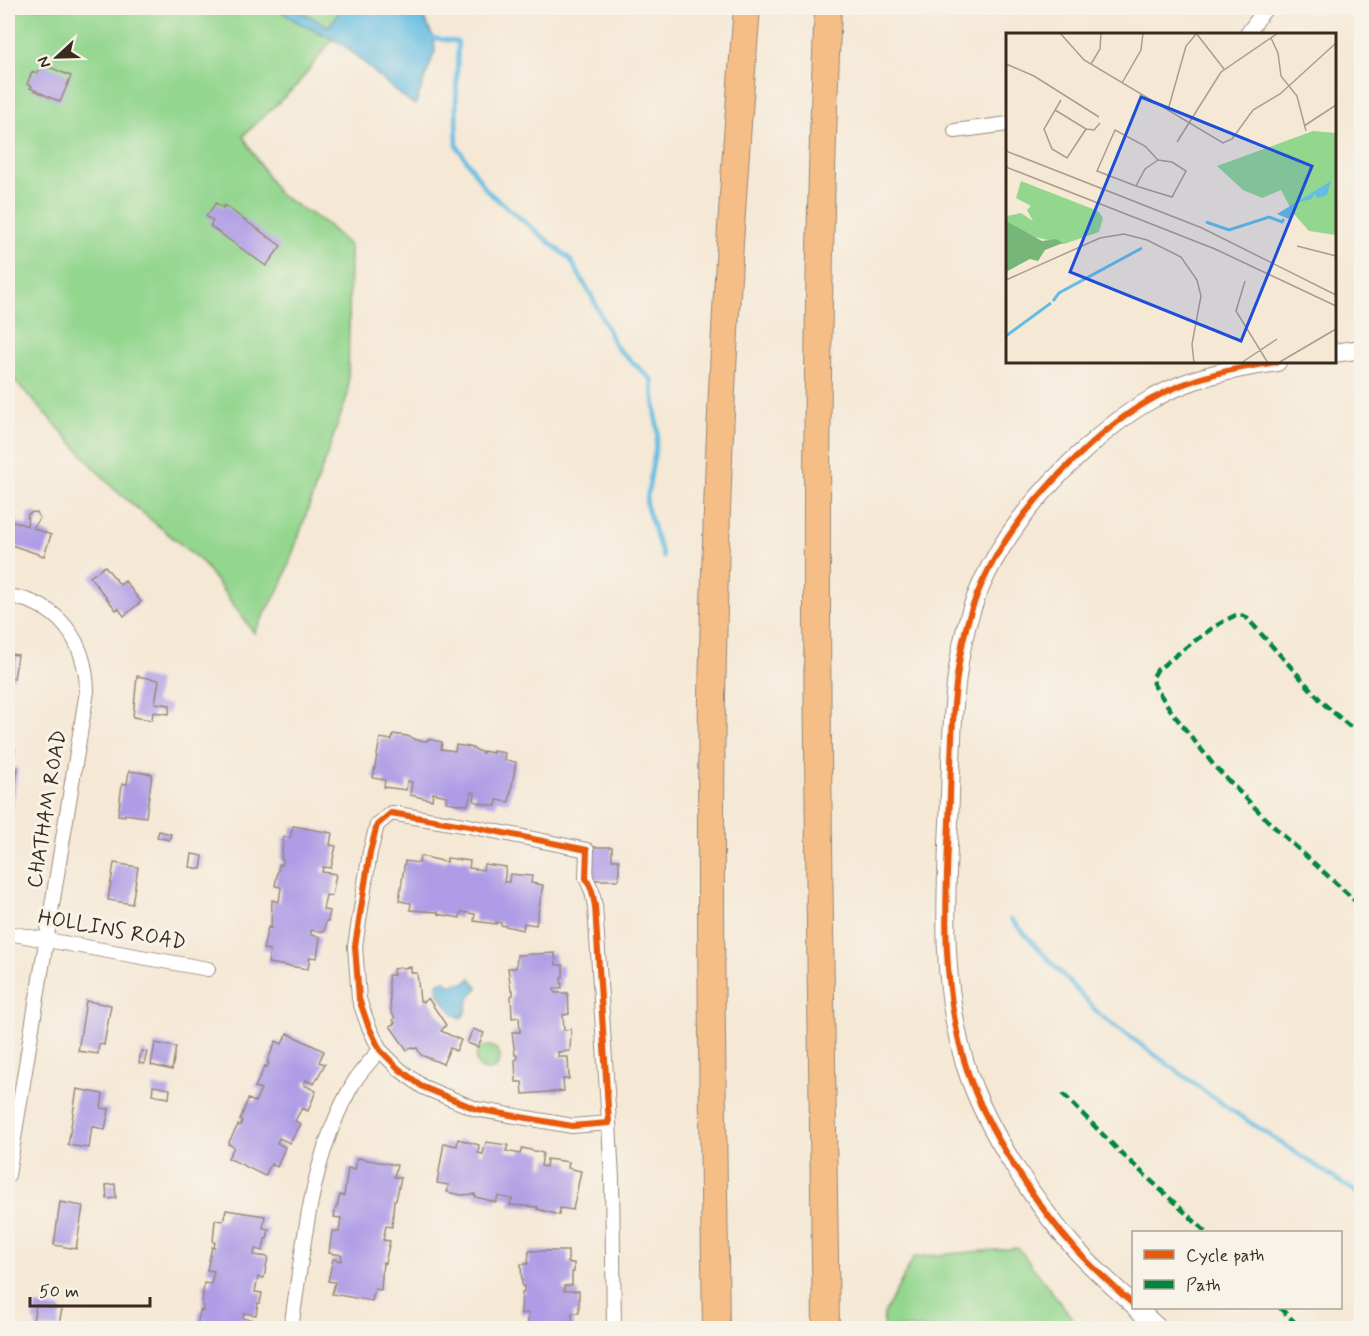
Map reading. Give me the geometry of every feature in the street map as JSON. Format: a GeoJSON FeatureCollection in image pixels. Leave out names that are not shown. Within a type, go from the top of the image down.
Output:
{"type":"FeatureCollection","features":[{"type":"Feature","properties":{"kind":"highway"},"geometry":{"type":"LineString","coordinates":[[716,1329],[712,1002],[712,694],[723,392],[747,8]]}},
{"type":"Feature","properties":{"kind":"highway"},"geometry":{"type":"LineString","coordinates":[[826,1329],[817,422],[822,136],[828,8]]}},
{"type":"Feature","properties":{"kind":"street"},"geometry":{"type":"LineString","coordinates":[[1248,33],[1266,8]]}},
{"type":"Feature","properties":{"kind":"street"},"geometry":{"type":"LineString","coordinates":[[956,131],[1006,124]]}},
{"type":"Feature","properties":{"kind":"street"},"geometry":{"type":"LineString","coordinates":[[1336,353],[1362,349]]}},
{"type":"Feature","properties":{"kind":"street"},"geometry":{"type":"LineString","coordinates":[[1132,1303],[1077,1251],[1028,1186],[978,1099],[958,1039],[948,979],[946,902],[959,665],[978,589],[992,562],[1027,511],[1079,455],[1129,413],[1152,398],[1173,388],[1225,371],[1271,363]]}},
{"type":"Feature","properties":{"kind":"street","name":"CHATHAM ROAD"},"geometry":{"type":"LineString","coordinates":[[8,596],[37,604],[66,626],[76,641],[83,659],[87,691],[47,940],[12,1118],[8,1176]]}},
{"type":"Feature","properties":{"kind":"street"},"geometry":{"type":"LineString","coordinates":[[609,1123],[572,1126],[476,1109],[423,1087],[399,1069],[380,1050],[359,999],[356,946],[370,852],[377,825],[391,813],[586,850],[586,878],[595,906],[609,1123],[614,1329]]}},
{"type":"Feature","properties":{"kind":"street","name":"HOLLINS ROAD"},"geometry":{"type":"LineString","coordinates":[[8,933],[208,969]]}},
{"type":"Feature","properties":{"kind":"street"},"geometry":{"type":"LineString","coordinates":[[291,1329],[317,1172],[340,1109],[356,1080],[380,1050]]}},
{"type":"Feature","properties":{"kind":"street"},"geometry":{"type":"LineString","coordinates":[[1138,1309],[1158,1329]]}},
{"type":"Feature","properties":{"kind":"green space"},"geometry":{"type":"Polygon","coordinates":[[[8,8],[357,8],[296,86],[243,136],[278,194],[324,222],[350,246],[348,394],[282,584],[254,633],[203,563],[115,490],[8,373],[8,8]]]}},
{"type":"Feature","properties":{"kind":"green space"},"geometry":{"type":"Polygon","coordinates":[[[488,1046],[496,1050],[500,1058],[496,1066],[488,1070],[480,1066],[476,1058],[480,1050],[488,1046]]]}},
{"type":"Feature","properties":{"kind":"green space"},"geometry":{"type":"Polygon","coordinates":[[[1018,1248],[1080,1328],[883,1328],[884,1314],[914,1257],[1018,1248]]]}},
{"type":"Feature","properties":{"kind":"water"},"geometry":{"type":"Polygon","coordinates":[[[278,8],[294,8],[329,27],[342,8],[418,8],[434,38],[435,51],[415,105],[343,45],[294,20],[278,8]]]}},
{"type":"Feature","properties":{"kind":"water"},"geometry":{"type":"Polygon","coordinates":[[[471,978],[478,988],[471,996],[466,1012],[461,1018],[444,1003],[437,983],[445,980],[448,984],[465,983],[471,978]]]}},
{"type":"Feature","properties":{"kind":"building"},"geometry":{"type":"Polygon","coordinates":[[[42,64],[71,76],[60,102],[30,88],[32,86],[27,84],[32,72],[37,74],[42,64]]]}},
{"type":"Feature","properties":{"kind":"building"},"geometry":{"type":"Polygon","coordinates":[[[216,203],[223,208],[224,205],[281,246],[266,266],[210,226],[213,221],[206,216],[216,203]]]}},
{"type":"Feature","properties":{"kind":"building"},"geometry":{"type":"Polygon","coordinates":[[[37,513],[40,518],[33,528],[51,535],[44,556],[8,544],[8,519],[27,526],[28,514],[37,513]]]}},
{"type":"Feature","properties":{"kind":"building"},"geometry":{"type":"Polygon","coordinates":[[[105,566],[120,585],[125,581],[141,602],[124,616],[118,608],[116,610],[90,577],[105,566]]]}},
{"type":"Feature","properties":{"kind":"building"},"geometry":{"type":"Polygon","coordinates":[[[8,654],[18,655],[14,679],[8,678],[8,654]]]}},
{"type":"Feature","properties":{"kind":"building"},"geometry":{"type":"Polygon","coordinates":[[[137,676],[159,680],[155,703],[170,705],[169,714],[153,712],[152,720],[133,717],[137,676]]]}},
{"type":"Feature","properties":{"kind":"building"},"geometry":{"type":"Polygon","coordinates":[[[393,734],[415,740],[427,741],[428,739],[442,742],[441,749],[455,751],[456,745],[470,747],[483,753],[483,751],[493,753],[493,751],[505,753],[504,760],[516,762],[509,802],[497,800],[496,806],[484,804],[474,801],[475,793],[471,792],[468,805],[446,802],[447,796],[433,793],[432,800],[410,795],[412,782],[407,781],[406,790],[384,787],[385,780],[373,778],[380,738],[392,740],[393,734]]]}},
{"type":"Feature","properties":{"kind":"building"},"geometry":{"type":"Polygon","coordinates":[[[8,749],[15,750],[12,767],[18,768],[12,808],[8,808],[8,749]]]}},
{"type":"Feature","properties":{"kind":"building"},"geometry":{"type":"Polygon","coordinates":[[[129,771],[152,774],[146,817],[118,815],[122,784],[127,784],[129,771]]]}},
{"type":"Feature","properties":{"kind":"building"},"geometry":{"type":"Polygon","coordinates":[[[293,826],[332,833],[330,845],[336,846],[331,868],[323,867],[322,872],[336,874],[332,896],[326,895],[323,910],[330,911],[328,921],[326,921],[324,932],[311,930],[311,935],[320,937],[317,958],[310,957],[308,969],[268,963],[270,950],[263,949],[268,927],[271,928],[272,900],[279,902],[281,887],[275,886],[279,864],[282,865],[283,860],[281,859],[284,837],[290,838],[293,826]]]}},
{"type":"Feature","properties":{"kind":"building"},"geometry":{"type":"Polygon","coordinates":[[[159,831],[171,834],[169,840],[157,837],[159,831]]]}},
{"type":"Feature","properties":{"kind":"building"},"geometry":{"type":"Polygon","coordinates":[[[593,847],[612,847],[612,860],[619,860],[619,880],[593,880],[593,847]]]}},
{"type":"Feature","properties":{"kind":"building"},"geometry":{"type":"Polygon","coordinates":[[[192,854],[203,856],[201,869],[190,867],[192,854]]]}},
{"type":"Feature","properties":{"kind":"building"},"geometry":{"type":"Polygon","coordinates":[[[420,856],[447,862],[447,858],[470,861],[469,868],[483,870],[484,864],[506,867],[504,882],[509,882],[510,874],[532,876],[531,883],[543,885],[536,925],[524,923],[523,930],[496,922],[496,924],[474,921],[475,914],[461,912],[460,918],[438,914],[438,912],[410,910],[411,903],[399,901],[405,861],[419,863],[420,856]]]}},
{"type":"Feature","properties":{"kind":"building"},"geometry":{"type":"Polygon","coordinates":[[[114,863],[138,867],[132,904],[108,900],[114,863]]]}},
{"type":"Feature","properties":{"kind":"building"},"geometry":{"type":"Polygon","coordinates":[[[555,953],[556,965],[563,965],[563,977],[561,977],[562,988],[554,988],[555,993],[568,993],[569,1014],[563,1015],[564,1030],[571,1029],[570,1051],[558,1052],[558,1057],[568,1057],[569,1079],[563,1079],[564,1091],[523,1094],[522,1082],[516,1082],[515,1060],[517,1055],[515,1055],[512,1032],[520,1032],[519,1017],[512,1018],[513,990],[511,990],[508,968],[516,968],[517,955],[555,953]]]}},
{"type":"Feature","properties":{"kind":"building"},"geometry":{"type":"Polygon","coordinates":[[[411,967],[411,973],[417,973],[420,1001],[423,1002],[428,998],[446,1025],[441,1031],[461,1040],[456,1051],[450,1048],[443,1064],[421,1055],[417,1048],[412,1047],[407,1050],[390,1026],[395,1023],[393,1020],[395,1018],[391,1012],[388,975],[394,975],[393,969],[411,967]]]}},
{"type":"Feature","properties":{"kind":"building"},"geometry":{"type":"Polygon","coordinates":[[[86,1001],[111,1005],[104,1045],[99,1044],[98,1054],[78,1051],[86,1001]]]}},
{"type":"Feature","properties":{"kind":"building"},"geometry":{"type":"Polygon","coordinates":[[[473,1029],[484,1033],[478,1047],[467,1043],[473,1029]]]}},
{"type":"Feature","properties":{"kind":"building"},"geometry":{"type":"Polygon","coordinates":[[[287,1033],[324,1051],[319,1062],[325,1064],[314,1084],[306,1080],[304,1085],[316,1091],[308,1111],[302,1108],[295,1121],[301,1124],[290,1143],[279,1138],[277,1143],[285,1147],[277,1167],[271,1164],[265,1176],[228,1158],[234,1147],[228,1144],[238,1125],[240,1126],[248,1099],[255,1102],[261,1089],[255,1087],[265,1066],[267,1067],[269,1063],[267,1062],[276,1041],[282,1044],[287,1033]]]}},
{"type":"Feature","properties":{"kind":"building"},"geometry":{"type":"Polygon","coordinates":[[[155,1043],[176,1047],[172,1070],[151,1065],[155,1043]]]}},
{"type":"Feature","properties":{"kind":"building"},"geometry":{"type":"Polygon","coordinates":[[[141,1051],[147,1052],[144,1064],[139,1063],[141,1051]]]}},
{"type":"Feature","properties":{"kind":"building"},"geometry":{"type":"Polygon","coordinates":[[[153,1086],[170,1089],[169,1098],[152,1095],[153,1086]]]}},
{"type":"Feature","properties":{"kind":"building"},"geometry":{"type":"Polygon","coordinates":[[[77,1089],[103,1094],[101,1108],[109,1109],[105,1130],[92,1126],[89,1148],[68,1145],[77,1089]]]}},
{"type":"Feature","properties":{"kind":"building"},"geometry":{"type":"Polygon","coordinates":[[[458,1139],[479,1145],[478,1153],[483,1154],[486,1142],[508,1145],[506,1151],[520,1154],[522,1148],[543,1153],[541,1166],[546,1167],[547,1159],[569,1162],[568,1168],[581,1171],[573,1210],[560,1208],[559,1215],[537,1209],[538,1207],[510,1205],[512,1199],[498,1196],[496,1202],[475,1197],[475,1194],[461,1195],[447,1192],[449,1185],[437,1183],[444,1143],[457,1146],[458,1139]]]}},
{"type":"Feature","properties":{"kind":"building"},"geometry":{"type":"Polygon","coordinates":[[[357,1158],[397,1165],[394,1177],[401,1178],[396,1200],[394,1200],[392,1227],[386,1226],[383,1240],[390,1241],[385,1263],[383,1262],[381,1290],[375,1289],[372,1301],[332,1294],[335,1282],[328,1281],[333,1259],[341,1261],[342,1255],[329,1253],[332,1231],[339,1232],[341,1218],[334,1217],[336,1207],[340,1195],[344,1196],[348,1168],[355,1170],[357,1158]]]}},
{"type":"Feature","properties":{"kind":"building"},"geometry":{"type":"Polygon","coordinates":[[[115,1184],[116,1198],[107,1199],[106,1185],[115,1184]]]}},
{"type":"Feature","properties":{"kind":"building"},"geometry":{"type":"Polygon","coordinates":[[[60,1202],[83,1206],[76,1249],[54,1245],[60,1202]]]}},
{"type":"Feature","properties":{"kind":"building"},"geometry":{"type":"Polygon","coordinates":[[[226,1210],[265,1216],[263,1228],[269,1229],[267,1239],[265,1239],[263,1251],[255,1249],[254,1255],[268,1257],[264,1278],[258,1277],[255,1292],[262,1293],[260,1303],[258,1303],[256,1315],[244,1313],[243,1318],[252,1320],[250,1328],[197,1328],[200,1310],[203,1311],[204,1306],[202,1306],[204,1283],[211,1284],[214,1271],[207,1270],[215,1242],[213,1242],[215,1220],[223,1221],[226,1210]]]}},
{"type":"Feature","properties":{"kind":"building"},"geometry":{"type":"Polygon","coordinates":[[[529,1251],[568,1251],[568,1263],[574,1263],[574,1272],[572,1272],[572,1285],[564,1286],[564,1291],[579,1291],[579,1313],[572,1313],[573,1328],[528,1328],[528,1313],[521,1314],[524,1286],[522,1286],[521,1264],[528,1264],[529,1251]]]}},
{"type":"Feature","properties":{"kind":"building"},"geometry":{"type":"Polygon","coordinates":[[[36,1305],[62,1309],[58,1328],[35,1328],[36,1322],[33,1321],[36,1305]]]}},
{"type":"Feature","properties":{"kind":"waterway"},"geometry":{"type":"LineString","coordinates":[[434,38],[458,42],[457,146],[487,191],[570,259],[592,297],[616,347],[652,380],[658,433],[646,504],[663,557]]}},
{"type":"Feature","properties":{"kind":"waterway"},"geometry":{"type":"LineString","coordinates":[[1011,919],[1100,1015],[1228,1108],[1362,1196]]}},
{"type":"Feature","properties":{"kind":"marked path"},"geometry":{"type":"LineString","coordinates":[[1362,734],[1324,704],[1246,617],[1237,615],[1214,627],[1157,670],[1153,677],[1154,685],[1174,715],[1216,768],[1271,824],[1362,907]]}},
{"type":"Feature","properties":{"kind":"marked path"},"geometry":{"type":"LineString","coordinates":[[1063,1094],[1119,1151],[1205,1231]]}},
{"type":"Feature","properties":{"kind":"marked path"},"geometry":{"type":"LineString","coordinates":[[1281,1309],[1301,1328]]}},
{"type":"Feature","properties":{"kind":"cycle path"},"geometry":{"type":"LineString","coordinates":[[1132,1303],[1078,1252],[1015,1167],[977,1095],[959,1042],[949,980],[946,918],[957,673],[967,624],[987,572],[1016,525],[1072,462],[1122,419],[1168,391],[1214,374],[1271,363]]}},
{"type":"Feature","properties":{"kind":"cycle path"},"geometry":{"type":"LineString","coordinates":[[391,813],[587,850],[586,878],[595,906],[609,1123],[572,1126],[476,1109],[423,1087],[399,1069],[380,1050],[359,999],[355,946],[370,852],[377,825],[391,813]]}}]}
